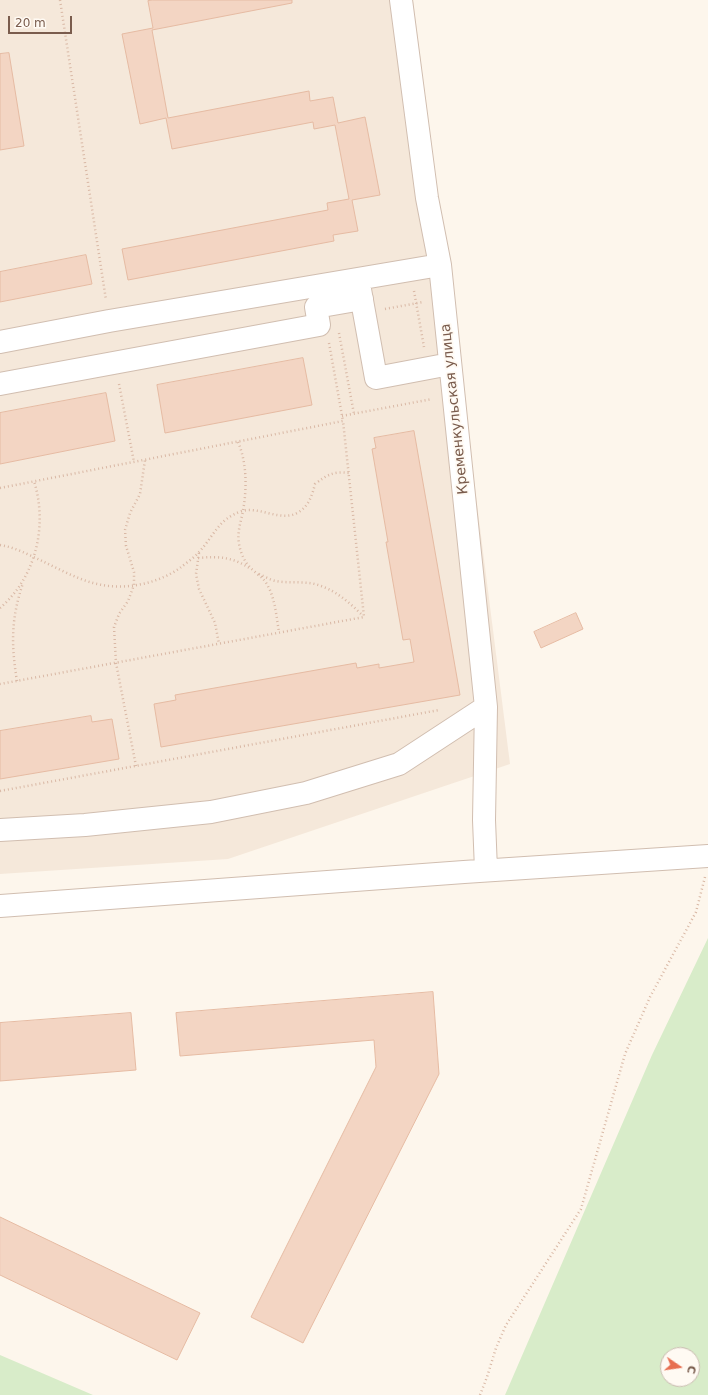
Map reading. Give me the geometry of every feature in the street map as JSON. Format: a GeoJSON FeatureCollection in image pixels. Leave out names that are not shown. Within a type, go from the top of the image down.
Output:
{"type":"FeatureCollection","features":[{"type":"Feature","properties":{"kind":"street","name":"Кременкульская улица"},"geometry":{"type":"LineString","coordinates":[[401,0],[427,198],[440,265],[486,707],[484,820],[486,870]]}},
{"type":"Feature","properties":{"kind":"street"},"geometry":{"type":"LineString","coordinates":[[0,384],[319,325],[316,306],[410,270],[440,265]]}},
{"type":"Feature","properties":{"kind":"street"},"geometry":{"type":"LineString","coordinates":[[0,342],[109,321],[360,289]]}},
{"type":"Feature","properties":{"kind":"street"},"geometry":{"type":"LineString","coordinates":[[360,289],[376,378],[450,364]]}},
{"type":"Feature","properties":{"kind":"street"},"geometry":{"type":"LineString","coordinates":[[0,830],[85,826],[211,812],[306,793],[399,764],[486,707]]}},
{"type":"Feature","properties":{"kind":"street"},"geometry":{"type":"LineString","coordinates":[[0,906],[486,870],[707,865]]}},
{"type":"Feature","properties":{"kind":"path"},"geometry":{"type":"LineString","coordinates":[[60,0],[109,321]]}},
{"type":"Feature","properties":{"kind":"path"},"geometry":{"type":"LineString","coordinates":[[410,270],[428,368]]}},
{"type":"Feature","properties":{"kind":"path"},"geometry":{"type":"LineString","coordinates":[[319,325],[327,334],[343,421],[364,617]]}},
{"type":"Feature","properties":{"kind":"path"},"geometry":{"type":"LineString","coordinates":[[115,362],[134,462]]}},
{"type":"Feature","properties":{"kind":"path"},"geometry":{"type":"LineString","coordinates":[[342,416],[433,398],[434,406]]}},
{"type":"Feature","properties":{"kind":"path"},"geometry":{"type":"LineString","coordinates":[[0,488],[343,421]]}},
{"type":"Feature","properties":{"kind":"path"},"geometry":{"type":"LineString","coordinates":[[238,442],[242,452],[245,469],[243,511],[238,530],[239,544],[244,559],[253,571],[274,581],[304,582],[321,585],[349,602],[364,617]]}},
{"type":"Feature","properties":{"kind":"path"},"geometry":{"type":"LineString","coordinates":[[136,766],[116,663],[114,627],[134,585],[134,572],[126,546],[125,530],[130,513],[140,494],[145,460]]}},
{"type":"Feature","properties":{"kind":"path"},"geometry":{"type":"LineString","coordinates":[[0,545],[18,550],[93,583],[116,586],[134,585],[160,579],[180,568],[199,552],[224,520],[243,511],[262,511],[283,516],[294,514],[306,508],[312,496],[315,484],[326,476],[338,472],[349,473]]}},
{"type":"Feature","properties":{"kind":"path"},"geometry":{"type":"LineString","coordinates":[[17,681],[13,658],[12,628],[18,600],[34,557],[40,524],[39,497],[34,481]]}},
{"type":"Feature","properties":{"kind":"path"},"geometry":{"type":"LineString","coordinates":[[199,552],[196,574],[199,589],[215,623],[219,644]]}},
{"type":"Feature","properties":{"kind":"path"},"geometry":{"type":"LineString","coordinates":[[198,558],[231,558],[243,564],[264,580],[271,592],[279,632]]}},
{"type":"Feature","properties":{"kind":"path"},"geometry":{"type":"LineString","coordinates":[[0,608],[10,599],[25,579]]}},
{"type":"Feature","properties":{"kind":"path"},"geometry":{"type":"LineString","coordinates":[[0,684],[364,617]]}},
{"type":"Feature","properties":{"kind":"path"},"geometry":{"type":"LineString","coordinates":[[0,791],[443,710]]}},
{"type":"Feature","properties":{"kind":"path"},"geometry":{"type":"LineString","coordinates":[[480,1395],[488,1377],[496,1348],[506,1325],[581,1209],[625,1054],[650,997],[696,912],[707,865]]}},
{"type":"Feature","properties":{"kind":"shaded area"},"geometry":{"type":"Polygon","coordinates":[[[0,0],[413,0],[510,764],[228,859],[0,874],[0,0]]]}},
{"type":"Feature","properties":{"kind":"green space"},"geometry":{"type":"Polygon","coordinates":[[[708,938],[708,1395],[505,1395],[652,1055],[708,938]]]}},
{"type":"Feature","properties":{"kind":"green space"},"geometry":{"type":"Polygon","coordinates":[[[0,1355],[93,1395],[0,1395],[0,1355]]]}},
{"type":"Feature","properties":{"kind":"building"},"geometry":{"type":"Polygon","coordinates":[[[292,0],[292,3],[152,30],[168,118],[309,91],[310,101],[333,97],[338,123],[365,117],[380,195],[352,200],[358,231],[333,235],[334,241],[128,280],[122,249],[328,210],[327,203],[349,199],[335,125],[314,129],[313,122],[172,149],[166,118],[140,124],[122,34],[153,28],[148,1],[292,0]]]}},
{"type":"Feature","properties":{"kind":"building"},"geometry":{"type":"Polygon","coordinates":[[[9,53],[24,146],[0,150],[0,54],[9,53]]]}},
{"type":"Feature","properties":{"kind":"building"},"geometry":{"type":"Polygon","coordinates":[[[86,255],[92,284],[0,302],[0,272],[86,255]]]}},
{"type":"Feature","properties":{"kind":"building"},"geometry":{"type":"Polygon","coordinates":[[[303,358],[312,405],[165,433],[157,385],[303,358]]]}},
{"type":"Feature","properties":{"kind":"building"},"geometry":{"type":"Polygon","coordinates":[[[106,393],[115,441],[0,464],[0,413],[106,393]]]}},
{"type":"Feature","properties":{"kind":"building"},"geometry":{"type":"Polygon","coordinates":[[[414,431],[460,695],[161,747],[154,704],[176,700],[175,695],[356,663],[357,668],[379,664],[379,668],[414,662],[410,639],[403,640],[372,449],[376,448],[374,438],[414,431]]]}},
{"type":"Feature","properties":{"kind":"building"},"geometry":{"type":"Polygon","coordinates":[[[576,613],[583,629],[541,648],[534,632],[576,613]]]}},
{"type":"Feature","properties":{"kind":"building"},"geometry":{"type":"Polygon","coordinates":[[[91,716],[92,722],[112,719],[119,759],[0,779],[0,731],[91,716]]]}},
{"type":"Feature","properties":{"kind":"building"},"geometry":{"type":"Polygon","coordinates":[[[433,992],[439,1074],[303,1343],[251,1317],[376,1067],[374,1040],[180,1056],[176,1013],[433,992]]]}},
{"type":"Feature","properties":{"kind":"building"},"geometry":{"type":"Polygon","coordinates":[[[131,1013],[136,1070],[0,1081],[0,1023],[131,1013]]]}},
{"type":"Feature","properties":{"kind":"building"},"geometry":{"type":"Polygon","coordinates":[[[0,1217],[200,1313],[177,1360],[0,1275],[0,1217]]]}}]}
